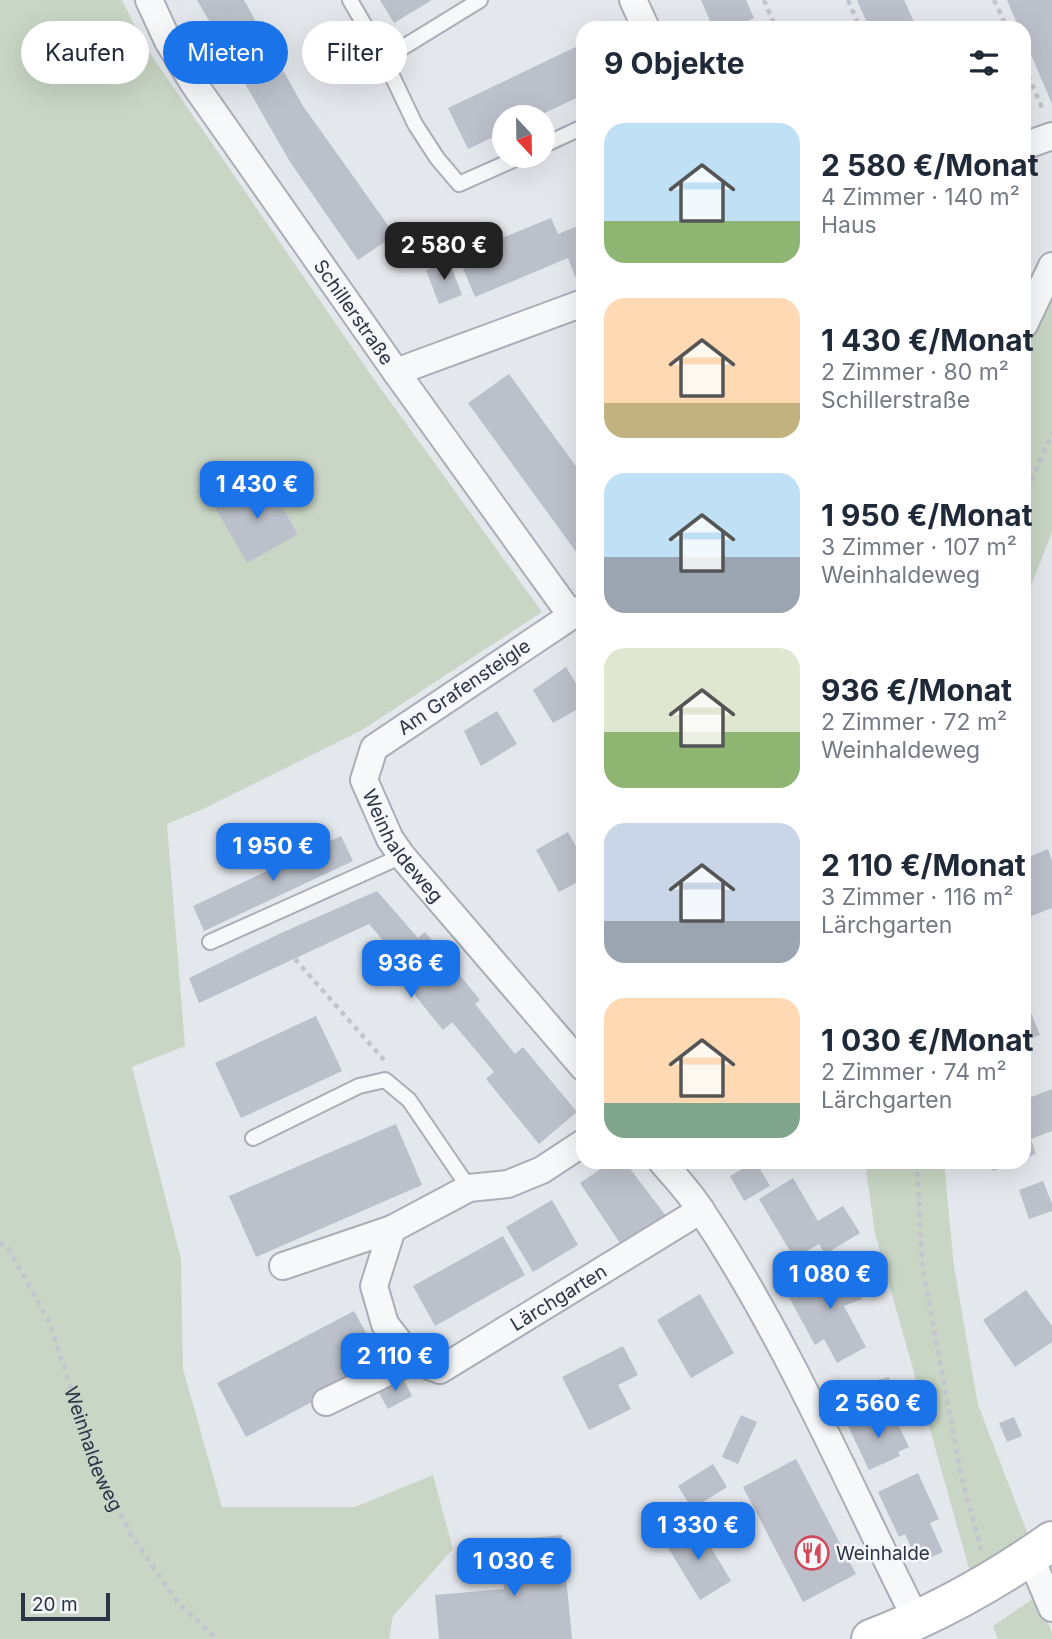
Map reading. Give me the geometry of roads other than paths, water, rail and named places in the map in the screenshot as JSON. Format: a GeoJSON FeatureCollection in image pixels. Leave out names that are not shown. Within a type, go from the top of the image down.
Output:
{"type":"FeatureCollection","features":[{"type":"Feature","properties":{"kind":"main road"},"geometry":{"type":"LineString","coordinates":[[871,1639],[917,1621],[990,1583],[1041,1549]]}},
{"type":"Feature","properties":{"kind":"street","name":"Schillerstraße"},"geometry":{"type":"LineString","coordinates":[[149,0],[168,41],[194,84],[396,373],[576,611]]}},
{"type":"Feature","properties":{"kind":"street"},"geometry":{"type":"LineString","coordinates":[[633,0],[643,21]]}},
{"type":"Feature","properties":{"kind":"street"},"geometry":{"type":"LineString","coordinates":[[1031,141],[1049,127]]}},
{"type":"Feature","properties":{"kind":"street"},"geometry":{"type":"LineString","coordinates":[[1031,311],[1052,266]]}},
{"type":"Feature","properties":{"kind":"street"},"geometry":{"type":"LineString","coordinates":[[396,373],[576,306]]}},
{"type":"Feature","properties":{"kind":"street","name":"Am Grafensteigle"},"geometry":{"type":"LineString","coordinates":[[364,780],[374,748],[576,613]]}},
{"type":"Feature","properties":{"kind":"street","name":"Weinhaldeweg"},"geometry":{"type":"LineString","coordinates":[[364,780],[390,839],[402,856],[576,1059]]}},
{"type":"Feature","properties":{"kind":"street"},"geometry":{"type":"LineString","coordinates":[[283,1266],[392,1229],[469,1188],[508,1184],[542,1170],[576,1148]]}},
{"type":"Feature","properties":{"kind":"street"},"geometry":{"type":"LineString","coordinates":[[668,1169],[701,1210],[798,1376],[917,1621]]}},
{"type":"Feature","properties":{"kind":"street","name":"Lärchgarten"},"geometry":{"type":"LineString","coordinates":[[413,1360],[440,1370],[701,1210]]}},
{"type":"Feature","properties":{"kind":"street"},"geometry":{"type":"LineString","coordinates":[[326,1402],[413,1360],[385,1324],[374,1286],[392,1229]]}},
{"type":"Feature","properties":{"kind":"street"},"geometry":{"type":"LineString","coordinates":[[1041,1549],[1052,1608]]}},
{"type":"Feature","properties":{"kind":"lane"},"geometry":{"type":"LineString","coordinates":[[351,0],[363,21]]}},
{"type":"Feature","properties":{"kind":"lane"},"geometry":{"type":"LineString","coordinates":[[407,45],[480,0]]}},
{"type":"Feature","properties":{"kind":"lane"},"geometry":{"type":"LineString","coordinates":[[396,84],[415,124],[437,158],[459,184],[495,168]]}},
{"type":"Feature","properties":{"kind":"lane"},"geometry":{"type":"LineString","coordinates":[[555,140],[576,130]]}},
{"type":"Feature","properties":{"kind":"lane"},"geometry":{"type":"LineString","coordinates":[[210,942],[402,856]]}},
{"type":"Feature","properties":{"kind":"lane"},"geometry":{"type":"LineString","coordinates":[[253,1138],[359,1086],[385,1080],[409,1100],[469,1188]]}},
{"type":"Feature","properties":{"kind":"place","name":"Weinhalde"},"geometry":{"type":"Point","coordinates":[812,1553]}}]}
